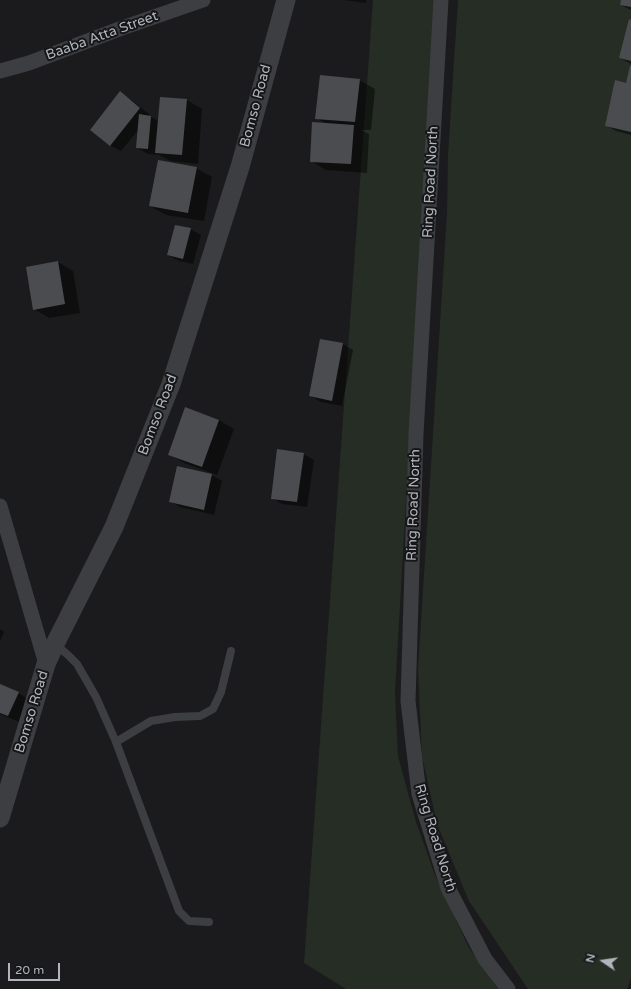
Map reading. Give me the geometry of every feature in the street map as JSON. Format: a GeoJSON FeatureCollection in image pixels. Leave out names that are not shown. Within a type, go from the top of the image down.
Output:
{"type":"FeatureCollection","features":[{"type":"Feature","properties":{"kind":"street","name":"Baaba Atta Street"},"geometry":{"type":"LineString","coordinates":[[0,71],[29,63],[122,28],[203,0]]}},
{"type":"Feature","properties":{"kind":"street","name":"Bomso Road"},"geometry":{"type":"LineString","coordinates":[[0,818],[46,664],[114,527],[171,384],[240,167],[286,0]]}},
{"type":"Feature","properties":{"kind":"street","name":"Ring Road North"},"geometry":{"type":"LineString","coordinates":[[441,0],[416,434],[408,701],[418,794],[448,888],[485,959],[508,989]]}},
{"type":"Feature","properties":{"kind":"street"},"geometry":{"type":"LineString","coordinates":[[0,506],[46,664]]}},
{"type":"Feature","properties":{"kind":"lane"},"geometry":{"type":"LineString","coordinates":[[55,644],[68,654],[77,664],[96,697],[116,742],[179,911],[189,921],[209,922]]}},
{"type":"Feature","properties":{"kind":"lane"},"geometry":{"type":"LineString","coordinates":[[116,742],[151,721],[175,717],[200,716],[213,709],[221,692],[231,651]]}},
{"type":"Feature","properties":{"kind":"shaded area"},"geometry":{"type":"Polygon","coordinates":[[[373,0],[435,0],[395,692],[398,756],[416,822],[435,875],[468,946],[498,989],[346,989],[304,963],[373,0]]]}},
{"type":"Feature","properties":{"kind":"shaded area"},"geometry":{"type":"Polygon","coordinates":[[[458,0],[631,0],[631,978],[627,989],[528,989],[469,901],[437,824],[422,756],[418,669],[447,214],[448,155],[458,0]]]}},
{"type":"Feature","properties":{"kind":"building"},"geometry":{"type":"Polygon","coordinates":[[[621,0],[631,0],[631,7],[620,5],[621,0]]]}},
{"type":"Feature","properties":{"kind":"building"},"geometry":{"type":"Polygon","coordinates":[[[629,19],[631,20],[631,61],[619,58],[629,19]]]}},
{"type":"Feature","properties":{"kind":"building"},"geometry":{"type":"Polygon","coordinates":[[[630,66],[631,132],[605,126],[615,80],[626,83],[630,66]]]}},
{"type":"Feature","properties":{"kind":"building"},"geometry":{"type":"Polygon","coordinates":[[[320,75],[360,79],[355,122],[315,119],[320,75]]]}},
{"type":"Feature","properties":{"kind":"building"},"geometry":{"type":"Polygon","coordinates":[[[120,91],[140,108],[110,146],[90,130],[120,91]]]}},
{"type":"Feature","properties":{"kind":"building"},"geometry":{"type":"Polygon","coordinates":[[[160,97],[187,99],[182,155],[155,153],[160,97]]]}},
{"type":"Feature","properties":{"kind":"building"},"geometry":{"type":"Polygon","coordinates":[[[139,114],[151,116],[148,149],[136,148],[139,114]]]}},
{"type":"Feature","properties":{"kind":"building"},"geometry":{"type":"Polygon","coordinates":[[[312,122],[354,125],[351,164],[310,162],[312,122]]]}},
{"type":"Feature","properties":{"kind":"building"},"geometry":{"type":"Polygon","coordinates":[[[158,160],[197,167],[188,213],[149,206],[158,160]]]}},
{"type":"Feature","properties":{"kind":"building"},"geometry":{"type":"Polygon","coordinates":[[[175,225],[191,228],[183,259],[167,255],[175,225]]]}},
{"type":"Feature","properties":{"kind":"building"},"geometry":{"type":"Polygon","coordinates":[[[58,261],[65,304],[33,310],[26,267],[58,261]]]}},
{"type":"Feature","properties":{"kind":"building"},"geometry":{"type":"Polygon","coordinates":[[[320,339],[343,343],[332,401],[309,396],[320,339]]]}},
{"type":"Feature","properties":{"kind":"building"},"geometry":{"type":"Polygon","coordinates":[[[185,407],[219,420],[202,467],[168,455],[185,407]]]}},
{"type":"Feature","properties":{"kind":"building"},"geometry":{"type":"Polygon","coordinates":[[[277,449],[304,453],[297,502],[271,499],[277,449]]]}},
{"type":"Feature","properties":{"kind":"building"},"geometry":{"type":"Polygon","coordinates":[[[177,466],[212,474],[204,510],[169,502],[177,466]]]}},
{"type":"Feature","properties":{"kind":"building"},"geometry":{"type":"Polygon","coordinates":[[[0,684],[19,692],[8,716],[0,713],[0,684]]]}}]}
